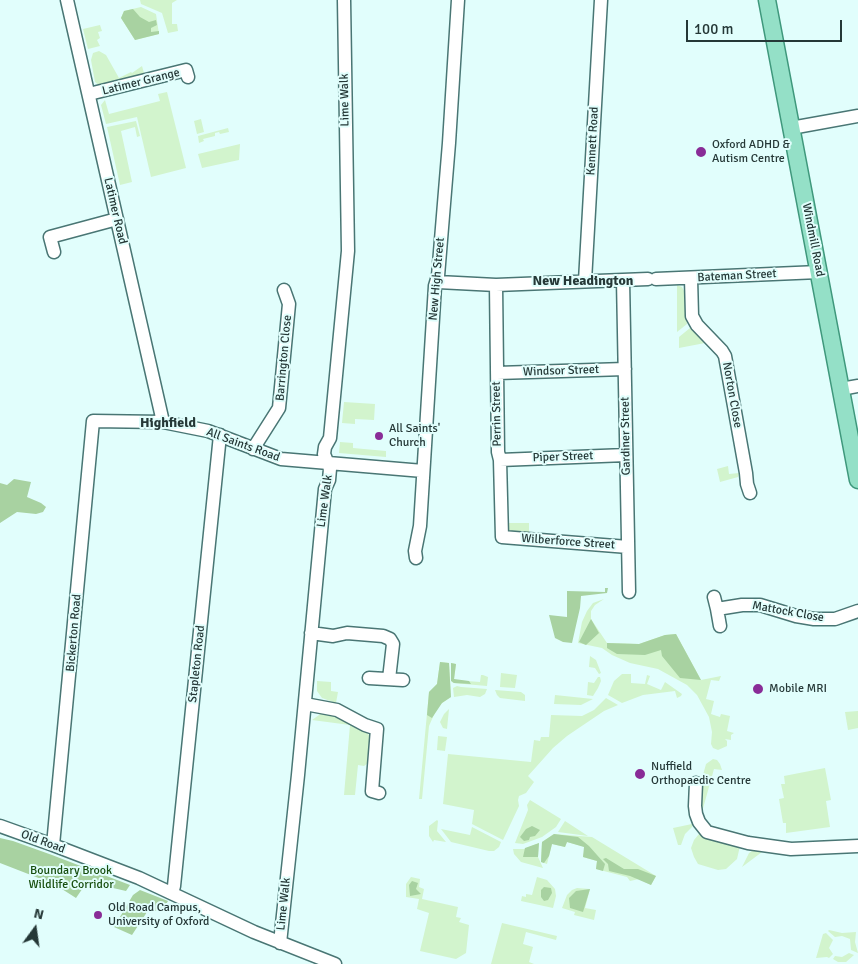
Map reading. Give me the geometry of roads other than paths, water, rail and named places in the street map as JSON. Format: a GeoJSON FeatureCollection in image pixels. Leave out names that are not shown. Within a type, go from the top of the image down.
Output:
{"type":"FeatureCollection","features":[{"type":"Feature","properties":{"kind":"main road","name":"Windmill Road"},"geometry":{"type":"LineString","coordinates":[[767,0],[858,480]]}},
{"type":"Feature","properties":{"kind":"street","name":"Latimer Road"},"geometry":{"type":"LineString","coordinates":[[67,0],[163,422]]}},
{"type":"Feature","properties":{"kind":"street","name":"Lime Walk"},"geometry":{"type":"LineString","coordinates":[[280,943],[325,489],[329,480],[330,469],[324,454],[325,447],[330,438],[348,251],[344,0]]}},
{"type":"Feature","properties":{"kind":"street","name":"New High Street"},"geometry":{"type":"LineString","coordinates":[[416,558],[415,551],[420,526],[435,286],[438,282],[449,143],[458,0]]}},
{"type":"Feature","properties":{"kind":"street","name":"Kennett Road"},"geometry":{"type":"LineString","coordinates":[[585,281],[601,0]]}},
{"type":"Feature","properties":{"kind":"street","name":"Latimer Grange"},"geometry":{"type":"LineString","coordinates":[[89,94],[186,70],[188,77]]}},
{"type":"Feature","properties":{"kind":"street"},"geometry":{"type":"LineString","coordinates":[[791,128],[858,116]]}},
{"type":"Feature","properties":{"kind":"street"},"geometry":{"type":"LineString","coordinates":[[54,252],[50,237],[117,219]]}},
{"type":"Feature","properties":{"kind":"street","name":"Bateman Street"},"geometry":{"type":"LineString","coordinates":[[438,282],[496,285],[819,272]]}},
{"type":"Feature","properties":{"kind":"street","name":"Norton Close"},"geometry":{"type":"LineString","coordinates":[[691,278],[692,316],[697,325],[725,356],[750,493]]}},
{"type":"Feature","properties":{"kind":"street","name":"Gardiner Street"},"geometry":{"type":"LineString","coordinates":[[623,280],[629,592]]}},
{"type":"Feature","properties":{"kind":"street","name":"Perrin Street"},"geometry":{"type":"LineString","coordinates":[[496,285],[498,452],[500,460],[502,537],[507,538]]}},
{"type":"Feature","properties":{"kind":"street","name":"Barrington Close"},"geometry":{"type":"LineString","coordinates":[[253,449],[279,408],[289,304],[284,290]]}},
{"type":"Feature","properties":{"kind":"street","name":"Windsor Street"},"geometry":{"type":"LineString","coordinates":[[497,374],[625,369]]}},
{"type":"Feature","properties":{"kind":"street"},"geometry":{"type":"LineString","coordinates":[[841,389],[858,386]]}},
{"type":"Feature","properties":{"kind":"street","name":"All Saints Road"},"geometry":{"type":"LineString","coordinates":[[93,421],[163,422],[208,431],[281,459],[423,471]]}},
{"type":"Feature","properties":{"kind":"street","name":"Bickerton Road"},"geometry":{"type":"LineString","coordinates":[[53,845],[93,421]]}},
{"type":"Feature","properties":{"kind":"street","name":"Stapleton Road"},"geometry":{"type":"LineString","coordinates":[[172,893],[220,435]]}},
{"type":"Feature","properties":{"kind":"street","name":"Piper Street"},"geometry":{"type":"LineString","coordinates":[[500,460],[626,455]]}},
{"type":"Feature","properties":{"kind":"street","name":"Wilberforce Street"},"geometry":{"type":"LineString","coordinates":[[507,538],[628,547]]}},
{"type":"Feature","properties":{"kind":"street","name":"Mattock Close"},"geometry":{"type":"LineString","coordinates":[[720,626],[716,603],[760,604],[796,616],[825,620],[835,619],[858,611]]}},
{"type":"Feature","properties":{"kind":"street"},"geometry":{"type":"LineString","coordinates":[[311,633],[333,636],[347,634],[383,636],[390,639],[392,644],[389,679]]}},
{"type":"Feature","properties":{"kind":"street"},"geometry":{"type":"LineString","coordinates":[[369,678],[403,680]]}},
{"type":"Feature","properties":{"kind":"street"},"geometry":{"type":"LineString","coordinates":[[305,704],[337,710],[365,725],[378,729],[372,791],[379,793]]}},
{"type":"Feature","properties":{"kind":"street"},"geometry":{"type":"LineString","coordinates":[[696,783],[696,814],[699,822],[708,832],[748,843],[792,848],[858,846]]}},
{"type":"Feature","properties":{"kind":"street","name":"Old Road"},"geometry":{"type":"LineString","coordinates":[[0,826],[53,845],[172,893],[280,943],[334,964]]}},
{"type":"Feature","properties":{"kind":"place","name":"Oxford ADHD & Autism Centre"},"geometry":{"type":"Point","coordinates":[701,152]}},
{"type":"Feature","properties":{"kind":"place","name":"All Saints' Church"},"geometry":{"type":"Point","coordinates":[379,436]}},
{"type":"Feature","properties":{"kind":"place","name":"Mobile MRI"},"geometry":{"type":"Point","coordinates":[758,689]}},
{"type":"Feature","properties":{"kind":"place","name":"Nuffield Orthopaedic Centre"},"geometry":{"type":"Point","coordinates":[640,774]}},
{"type":"Feature","properties":{"kind":"place","name":"Old Road Campus, University of Oxford"},"geometry":{"type":"Point","coordinates":[98,915]}},
{"type":"Feature","properties":{"kind":"district","name":"New Headington"},"geometry":{"type":"Point","coordinates":[583,281]}},
{"type":"Feature","properties":{"kind":"district","name":"Highfield"},"geometry":{"type":"Point","coordinates":[168,423]}},
{"type":"Feature","properties":{"kind":"park label","name":"Boundary Brook Wildlife Corridor"},"geometry":{"type":"Point","coordinates":[71,878]}}]}
